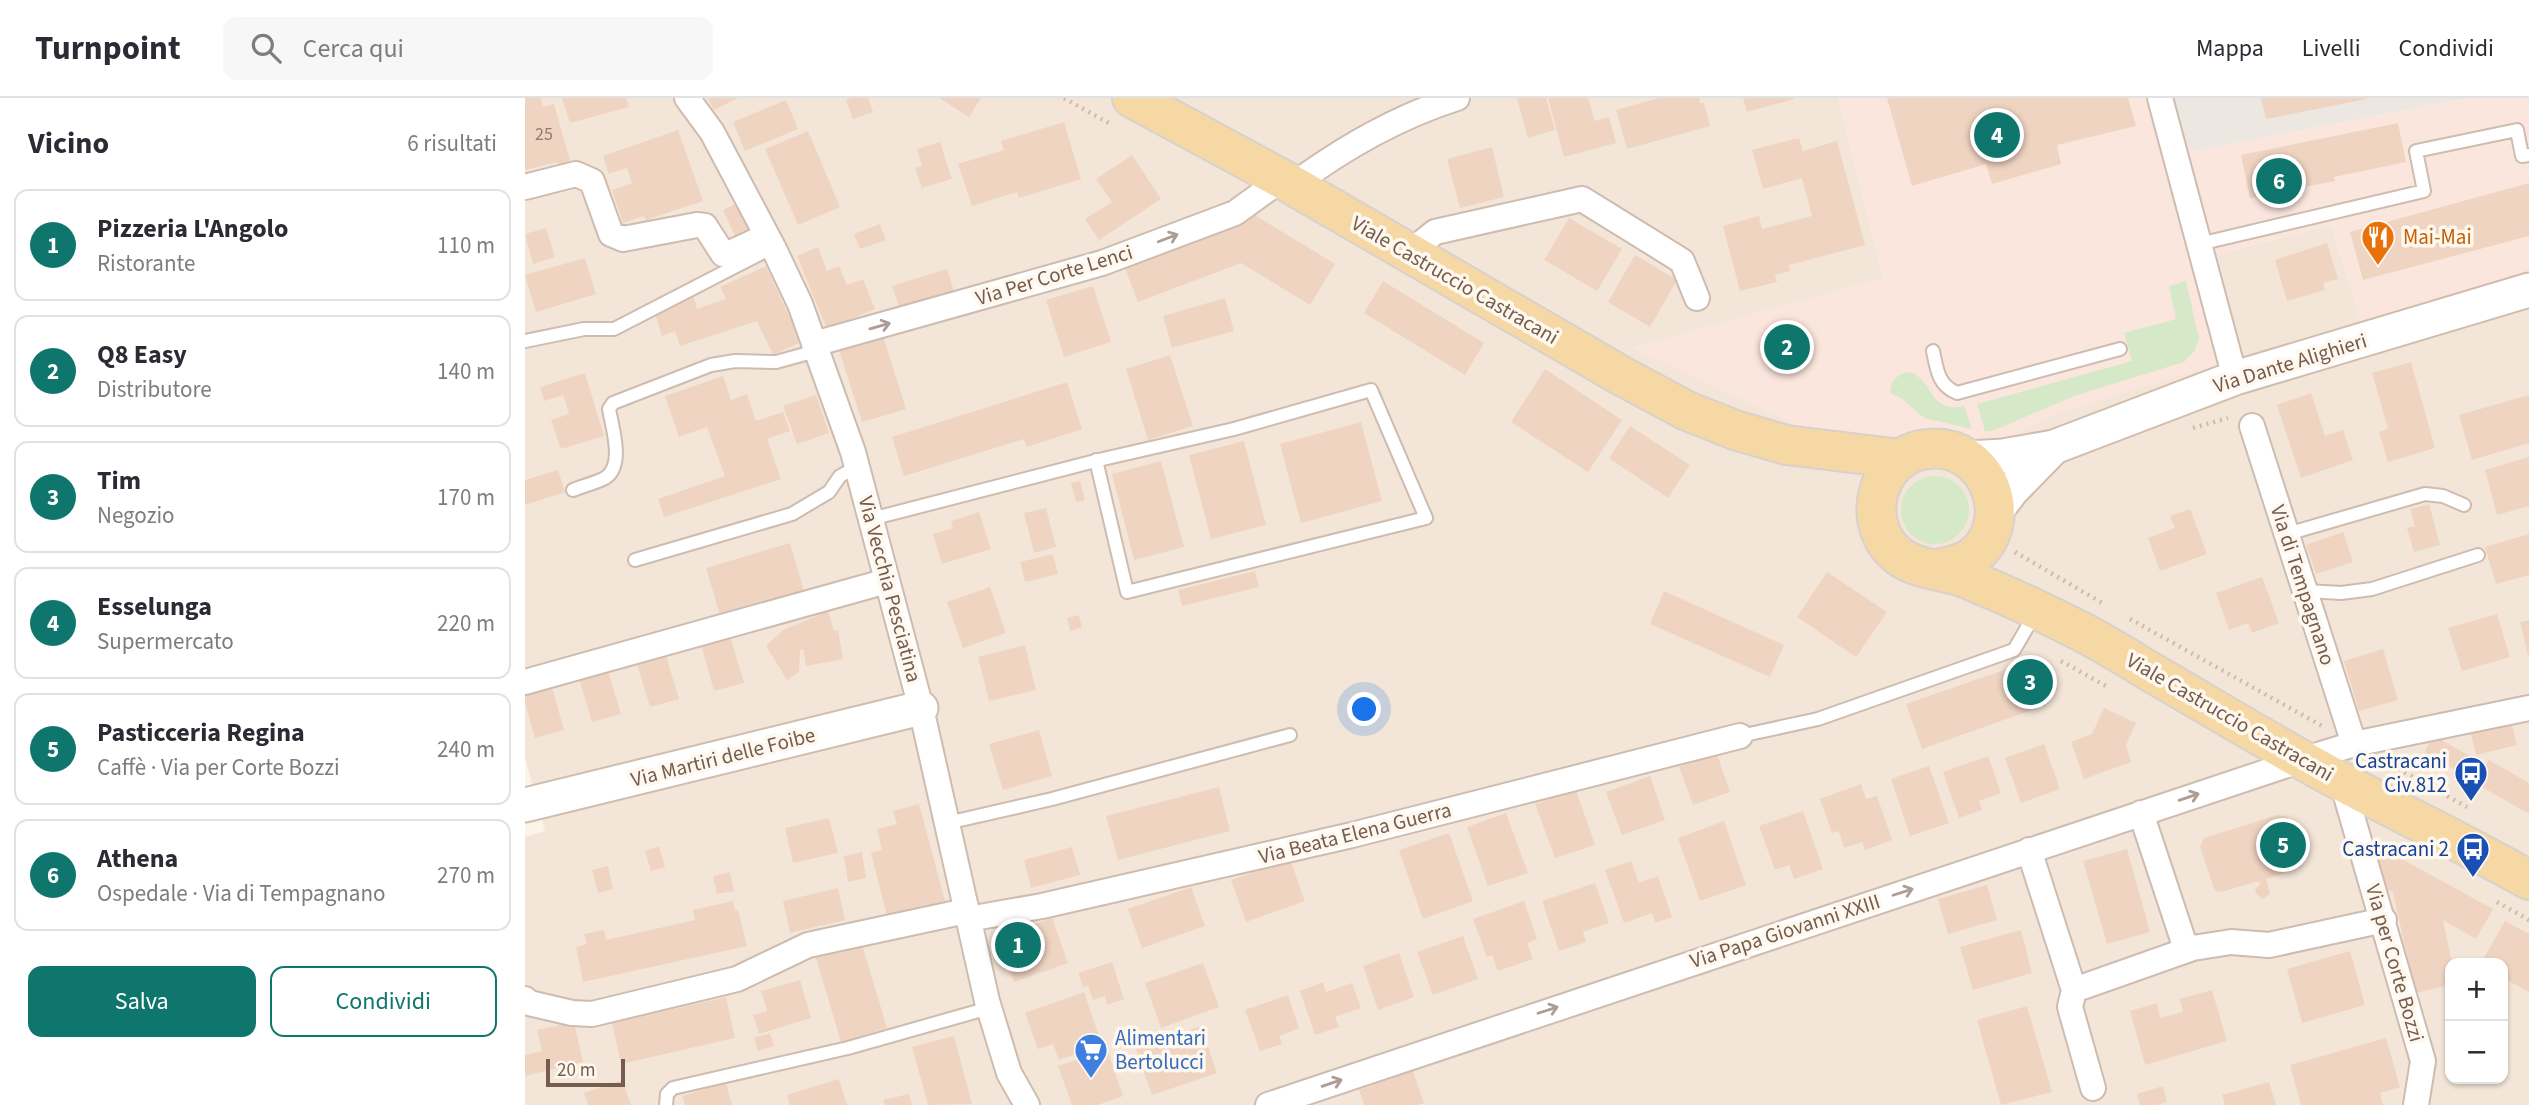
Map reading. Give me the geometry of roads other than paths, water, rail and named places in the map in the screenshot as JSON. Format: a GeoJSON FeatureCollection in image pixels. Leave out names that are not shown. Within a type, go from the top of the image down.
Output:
{"type":"FeatureCollection","features":[{"type":"Feature","properties":{"kind":"main road","name":"Viale Castruccio Castracani"},"geometry":{"type":"LineString","coordinates":[[1132,98],[1287,183],[1663,399],[1735,430],[1786,445],[1901,459],[1928,449],[1949,449],[1968,457],[1983,472],[1993,490],[1997,535],[2015,575],[2081,631]]}},
{"type":"Feature","properties":{"kind":"main road","name":"Via Dante Alighieri"},"geometry":{"type":"LineString","coordinates":[[1968,457],[2003,456],[2054,447],[2235,378],[2529,290]]}},
{"type":"Feature","properties":{"kind":"main road","name":"Viale Castruccio Castracani"},"geometry":{"type":"LineString","coordinates":[[1786,445],[1843,479],[1876,504],[1877,524],[1886,542],[1899,556],[1917,566],[1963,578],[2081,631],[2302,760],[2529,880]]}},
{"type":"Feature","properties":{"kind":"main road","name":"Via Dante Alighieri"},"geometry":{"type":"LineString","coordinates":[[1997,535],[2012,490],[2054,447]]}},
{"type":"Feature","properties":{"kind":"main road"},"geometry":{"type":"LineString","coordinates":[[1876,504],[1879,487],[1888,472],[1901,459]]}},
{"type":"Feature","properties":{"kind":"main road"},"geometry":{"type":"LineString","coordinates":[[1936,569],[1954,566],[1971,558],[1997,535]]}},
{"type":"Feature","properties":{"kind":"main road","name":"Via Martiri delle Foibe"},"geometry":{"type":"LineString","coordinates":[[525,806],[921,708]]}},
{"type":"Feature","properties":{"kind":"street","name":"Via Vecchia Pesciatina"},"geometry":{"type":"LineString","coordinates":[[687,98],[712,132],[800,304],[857,467],[921,708],[989,1008],[1009,1073],[1027,1105]]}},
{"type":"Feature","properties":{"kind":"street","name":"Via Per Corte Lenci"},"geometry":{"type":"LineString","coordinates":[[815,348],[1102,263],[1235,213],[1378,130],[1424,108],[1457,98]]}},
{"type":"Feature","properties":{"kind":"street"},"geometry":{"type":"LineString","coordinates":[[2160,98],[2235,378]]}},
{"type":"Feature","properties":{"kind":"street"},"geometry":{"type":"LineString","coordinates":[[525,187],[576,174],[592,181],[611,234],[623,239],[697,225],[705,226],[723,254],[770,241]]}},
{"type":"Feature","properties":{"kind":"street"},"geometry":{"type":"LineString","coordinates":[[1409,253],[1435,232],[1582,199],[1682,261],[1697,298]]}},
{"type":"Feature","properties":{"kind":"street","name":"Via di Tempagnano"},"geometry":{"type":"LineString","coordinates":[[2244,421],[2287,534],[2354,744]]}},
{"type":"Feature","properties":{"kind":"street"},"geometry":{"type":"LineString","coordinates":[[525,682],[887,581]]}},
{"type":"Feature","properties":{"kind":"street","name":"Via Papa Giovanni XXIII"},"geometry":{"type":"LineString","coordinates":[[1268,1105],[2302,760],[2354,744],[2529,708]]}},
{"type":"Feature","properties":{"kind":"street","name":"Via Beata Elena Guerra"},"geometry":{"type":"LineString","coordinates":[[525,999],[529,1003],[572,1013],[592,1014],[737,979],[808,944],[967,915],[1042,906],[1352,835],[1740,736]]}},
{"type":"Feature","properties":{"kind":"street","name":"Via per Corte Bozzi"},"geometry":{"type":"LineString","coordinates":[[2342,782],[2423,1061],[2416,1105]]}},
{"type":"Feature","properties":{"kind":"street"},"geometry":{"type":"LineString","coordinates":[[2141,813],[2184,943],[2193,948]]}},
{"type":"Feature","properties":{"kind":"street"},"geometry":{"type":"LineString","coordinates":[[2029,849],[2074,990],[2070,1006],[2093,1088]]}},
{"type":"Feature","properties":{"kind":"street"},"geometry":{"type":"LineString","coordinates":[[2074,990],[2193,948],[2231,942],[2269,945],[2384,920]]}},
{"type":"Feature","properties":{"kind":"lane"},"geometry":{"type":"LineString","coordinates":[[2199,244],[2424,191],[2416,151],[2517,130],[2522,156],[2529,155]]}},
{"type":"Feature","properties":{"kind":"lane"},"geometry":{"type":"LineString","coordinates":[[525,341],[583,329],[614,329],[770,241]]}},
{"type":"Feature","properties":{"kind":"lane"},"geometry":{"type":"LineString","coordinates":[[573,490],[607,477],[614,467],[616,456],[609,409],[613,403],[711,365],[736,361],[776,362],[815,348]]}},
{"type":"Feature","properties":{"kind":"lane"},"geometry":{"type":"LineString","coordinates":[[1933,351],[1940,378],[1946,388],[1957,393],[2120,349]]}},
{"type":"Feature","properties":{"kind":"lane"},"geometry":{"type":"LineString","coordinates":[[871,519],[1096,460],[1234,429],[1371,390],[1426,518],[1127,592],[1096,460]]}},
{"type":"Feature","properties":{"kind":"lane"},"geometry":{"type":"LineString","coordinates":[[635,560],[792,514],[829,492],[840,475],[857,467]]}},
{"type":"Feature","properties":{"kind":"lane"},"geometry":{"type":"LineString","coordinates":[[2287,534],[2425,494],[2443,496],[2464,505]]}},
{"type":"Feature","properties":{"kind":"lane"},"geometry":{"type":"LineString","coordinates":[[2306,591],[2341,593],[2372,589],[2478,555]]}},
{"type":"Feature","properties":{"kind":"lane"},"geometry":{"type":"LineString","coordinates":[[1740,736],[1818,719],[2014,650],[2037,611]]}},
{"type":"Feature","properties":{"kind":"lane"},"geometry":{"type":"LineString","coordinates":[[947,823],[1052,799],[1290,735]]}},
{"type":"Feature","properties":{"kind":"lane"},"geometry":{"type":"LineString","coordinates":[[666,1105],[667,1094],[673,1088],[848,1048],[989,1008]]}},
{"type":"Feature","properties":{"kind":"place","name":"Esselunga"},"geometry":{"type":"Point","coordinates":[1997,135]}},
{"type":"Feature","properties":{"kind":"place","name":"Athena"},"geometry":{"type":"Point","coordinates":[2279,181]}},
{"type":"Feature","properties":{"kind":"place","name":"Mai-Mai"},"geometry":{"type":"Point","coordinates":[2378,267]}},
{"type":"Feature","properties":{"kind":"place","name":"Q8 Easy"},"geometry":{"type":"Point","coordinates":[1787,347]}},
{"type":"Feature","properties":{"kind":"place","name":"Tim"},"geometry":{"type":"Point","coordinates":[2030,682]}},
{"type":"Feature","properties":{"kind":"place","name":"Castracani Civ.812"},"geometry":{"type":"Point","coordinates":[2471,803]}},
{"type":"Feature","properties":{"kind":"place","name":"Pasticceria Regina"},"geometry":{"type":"Point","coordinates":[2283,845]}},
{"type":"Feature","properties":{"kind":"place","name":"Castracani 2"},"geometry":{"type":"Point","coordinates":[2473,879]}},
{"type":"Feature","properties":{"kind":"place","name":"Pizzeria L'Angolo"},"geometry":{"type":"Point","coordinates":[1018,945]}},
{"type":"Feature","properties":{"kind":"place","name":"Alimentari Bertolucci"},"geometry":{"type":"Point","coordinates":[1091,1080]}}]}
